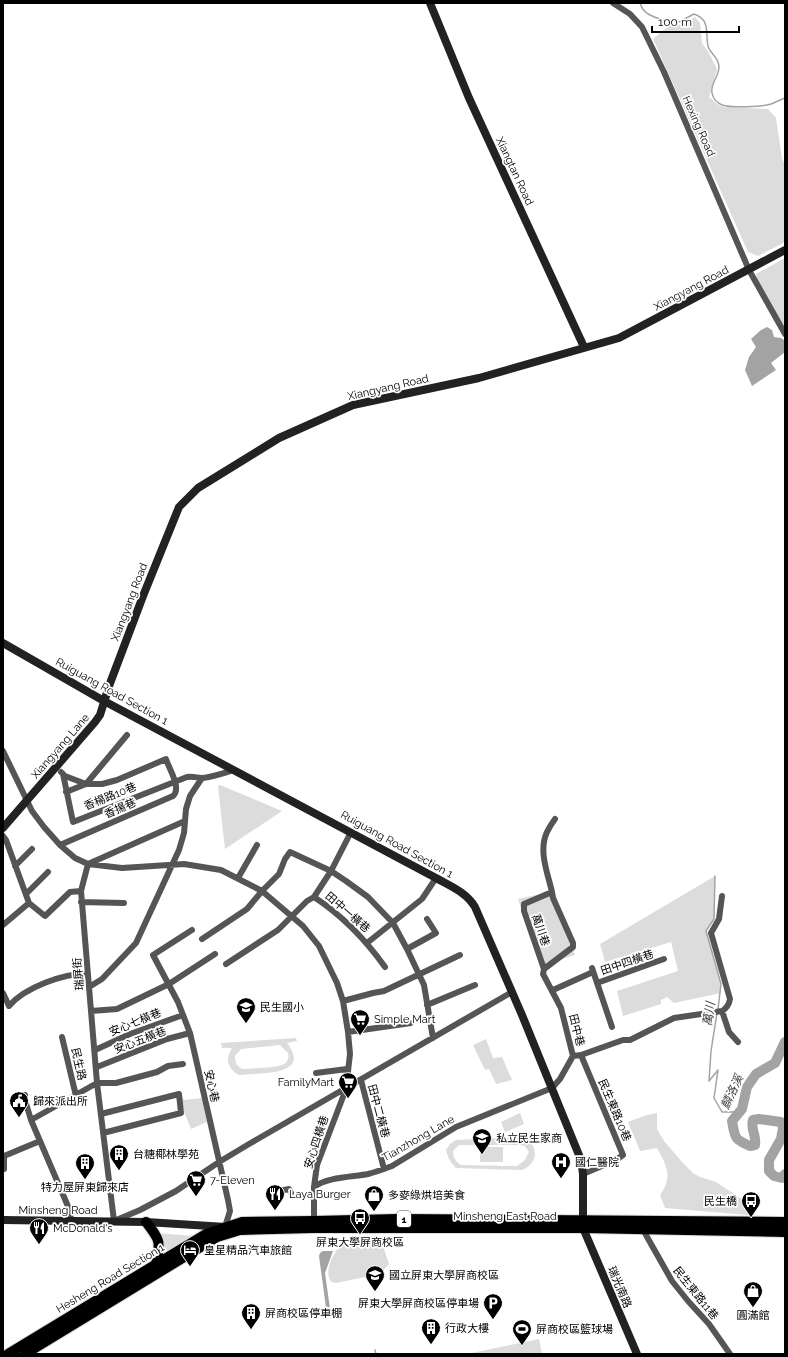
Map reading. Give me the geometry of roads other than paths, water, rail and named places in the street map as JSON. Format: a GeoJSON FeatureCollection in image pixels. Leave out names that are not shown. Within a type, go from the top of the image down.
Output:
{"type":"FeatureCollection","features":[{"type":"Feature","properties":{"kind":"main road","name":"Minsheng East Road"},"geometry":{"type":"LineString","coordinates":[[240,1230],[397,1219],[641,1225],[785,1232]]}},
{"type":"Feature","properties":{"kind":"main road"},"geometry":{"type":"LineString","coordinates":[[146,1222],[159,1242],[156,1264]]}},
{"type":"Feature","properties":{"kind":"main road","name":"Minsheng East Road"},"geometry":{"type":"LineString","coordinates":[[225,1227],[242,1222],[314,1224]]}},
{"type":"Feature","properties":{"kind":"main road","name":"Minsheng East Road"},"geometry":{"type":"LineString","coordinates":[[641,1225],[785,1222]]}},
{"type":"Feature","properties":{"kind":"main road","name":"Hesheng Road Section 1"},"geometry":{"type":"LineString","coordinates":[[8,1354],[206,1234],[225,1227]]}},
{"type":"Feature","properties":{"kind":"main road","name":"Hesheng Road Section 1"},"geometry":{"type":"LineString","coordinates":[[25,1354],[217,1237],[240,1230]]}},
{"type":"Feature","properties":{"kind":"street","name":"Xiangtan Road"},"geometry":{"type":"LineString","coordinates":[[430,3],[470,98],[584,347]]}},
{"type":"Feature","properties":{"kind":"street","name":"Hexing Road"},"geometry":{"type":"LineString","coordinates":[[615,3],[630,14],[642,27],[664,72],[749,270],[785,334]]}},
{"type":"Feature","properties":{"kind":"street","name":"Xiangyang Road"},"geometry":{"type":"LineString","coordinates":[[104,701],[143,596],[179,507],[198,488],[279,438],[353,405],[479,378],[619,338],[785,250]]}},
{"type":"Feature","properties":{"kind":"street","name":"Ruiguang Road Section 1"},"geometry":{"type":"LineString","coordinates":[[3,643],[104,701],[436,878],[464,894],[470,900],[475,907],[512,992],[581,1160],[583,1174],[583,1224]]}},
{"type":"Feature","properties":{"kind":"street","name":"Xiangyang Lane"},"geometry":{"type":"LineString","coordinates":[[3,828],[95,722],[100,715],[104,701]]}},
{"type":"Feature","properties":{"kind":"street"},"geometry":{"type":"LineString","coordinates":[[86,784],[128,736]]}},
{"type":"Feature","properties":{"kind":"street"},"geometry":{"type":"LineString","coordinates":[[4,755],[26,802],[44,827],[60,845],[75,858],[88,864],[122,868],[184,864],[222,870],[262,891],[292,916],[278,930],[226,964]]}},
{"type":"Feature","properties":{"kind":"street"},"geometry":{"type":"LineString","coordinates":[[66,792],[86,784],[102,784],[117,780],[166,759],[174,781]]}},
{"type":"Feature","properties":{"kind":"street","name":"香楊路10巷"},"geometry":{"type":"LineString","coordinates":[[56,766],[63,774],[86,784]]}},
{"type":"Feature","properties":{"kind":"street","name":"香楊路10巷"},"geometry":{"type":"LineString","coordinates":[[63,774],[73,822],[174,781],[196,776],[202,778],[223,774],[234,770]]}},
{"type":"Feature","properties":{"kind":"street"},"geometry":{"type":"LineString","coordinates":[[89,987],[102,979],[136,943],[173,865],[184,833],[186,809],[190,796],[202,778]]}},
{"type":"Feature","properties":{"kind":"street","name":"香揚巷"},"geometry":{"type":"LineString","coordinates":[[60,845],[173,796],[176,793],[177,788],[174,781]]}},
{"type":"Feature","properties":{"kind":"street","name":"萬川巷"},"geometry":{"type":"LineString","coordinates":[[552,892],[524,904],[524,911],[544,971],[572,947],[573,943],[553,898],[552,892],[545,867],[544,850],[546,833],[555,819]]}},
{"type":"Feature","properties":{"kind":"street"},"geometry":{"type":"LineString","coordinates":[[88,864],[185,821]]}},
{"type":"Feature","properties":{"kind":"street","name":"田中一橫巷"},"geometry":{"type":"LineString","coordinates":[[292,916],[307,901],[314,897],[331,871],[351,832]]}},
{"type":"Feature","properties":{"kind":"street"},"geometry":{"type":"LineString","coordinates":[[3,836],[6,840],[29,903],[46,916],[70,892],[81,892]]}},
{"type":"Feature","properties":{"kind":"street"},"geometry":{"type":"LineString","coordinates":[[238,878],[257,846]]}},
{"type":"Feature","properties":{"kind":"street"},"geometry":{"type":"LineString","coordinates":[[15,866],[32,849]]}},
{"type":"Feature","properties":{"kind":"street","name":"田中一橫巷"},"geometry":{"type":"LineString","coordinates":[[262,891],[279,874],[285,859],[290,852],[331,871],[368,897],[393,923],[408,948],[424,985],[433,1038]]}},
{"type":"Feature","properties":{"kind":"street","name":"瑞屏街"},"geometry":{"type":"LineString","coordinates":[[88,864],[81,892],[81,902],[101,1114],[114,1221]]}},
{"type":"Feature","properties":{"kind":"street"},"geometry":{"type":"LineString","coordinates":[[26,894],[48,872]]}},
{"type":"Feature","properties":{"kind":"street","name":"田中一橫巷"},"geometry":{"type":"LineString","coordinates":[[367,943],[422,899],[436,878]]}},
{"type":"Feature","properties":{"kind":"street"},"geometry":{"type":"LineString","coordinates":[[202,939],[247,909],[262,891]]}},
{"type":"Feature","properties":{"kind":"street"},"geometry":{"type":"LineString","coordinates":[[573,1056],[581,1055],[623,1040],[630,1040],[674,1018],[722,1011],[726,1008],[730,1003],[730,999],[711,933],[719,920],[722,896]]}},
{"type":"Feature","properties":{"kind":"street","name":"田中一橫巷"},"geometry":{"type":"LineString","coordinates":[[314,897],[332,909],[367,943],[384,967]]}},
{"type":"Feature","properties":{"kind":"street"},"geometry":{"type":"LineString","coordinates":[[81,902],[124,903]]}},
{"type":"Feature","properties":{"kind":"street"},"geometry":{"type":"LineString","coordinates":[[3,925],[29,903]]}},
{"type":"Feature","properties":{"kind":"street","name":"安心四橫巷"},"geometry":{"type":"LineString","coordinates":[[292,916],[303,926],[319,946],[337,983],[348,1032],[350,1054],[347,1069],[346,1089],[317,1165],[314,1187],[314,1224]]}},
{"type":"Feature","properties":{"kind":"street"},"geometry":{"type":"LineString","coordinates":[[408,948],[436,933],[427,919]]}},
{"type":"Feature","properties":{"kind":"street","name":"安心巷"},"geometry":{"type":"LineString","coordinates":[[192,930],[153,955],[169,984],[190,1033],[230,1212],[225,1227]]}},
{"type":"Feature","properties":{"kind":"street"},"geometry":{"type":"LineString","coordinates":[[91,1011],[117,1009],[169,984],[215,954]]}},
{"type":"Feature","properties":{"kind":"street"},"geometry":{"type":"LineString","coordinates":[[342,1001],[384,991],[460,955]]}},
{"type":"Feature","properties":{"kind":"street","name":"田中四橫巷"},"geometry":{"type":"LineString","coordinates":[[596,983],[664,959]]}},
{"type":"Feature","properties":{"kind":"street","name":"田中四橫巷"},"geometry":{"type":"LineString","coordinates":[[553,990],[592,970],[612,1027]]}},
{"type":"Feature","properties":{"kind":"street","name":"田中巷"},"geometry":{"type":"LineString","coordinates":[[544,971],[561,1008],[573,1056],[560,1079],[552,1088]]}},
{"type":"Feature","properties":{"kind":"street"},"geometry":{"type":"LineString","coordinates":[[3,993],[9,1006],[15,999],[57,978],[74,974],[88,973]]}},
{"type":"Feature","properties":{"kind":"street"},"geometry":{"type":"LineString","coordinates":[[427,1005],[475,985]]}},
{"type":"Feature","properties":{"kind":"street"},"geometry":{"type":"LineString","coordinates":[[114,1221],[140,1210],[176,1191],[219,1162],[512,992]]}},
{"type":"Feature","properties":{"kind":"street"},"geometry":{"type":"LineString","coordinates":[[722,1011],[729,1032],[738,1042]]}},
{"type":"Feature","properties":{"kind":"street","name":"安心七橫巷"},"geometry":{"type":"LineString","coordinates":[[95,1050],[130,1034],[183,1015]]}},
{"type":"Feature","properties":{"kind":"street"},"geometry":{"type":"LineString","coordinates":[[348,1032],[411,1023]]}},
{"type":"Feature","properties":{"kind":"street","name":"安心五橫巷"},"geometry":{"type":"LineString","coordinates":[[97,1067],[166,1039],[190,1033]]}},
{"type":"Feature","properties":{"kind":"street","name":"民生路"},"geometry":{"type":"LineString","coordinates":[[62,1037],[76,1096]]}},
{"type":"Feature","properties":{"kind":"street","name":"民生東路10巷"},"geometry":{"type":"LineString","coordinates":[[581,1055],[623,1155],[616,1160],[583,1174]]}},
{"type":"Feature","properties":{"kind":"street"},"geometry":{"type":"LineString","coordinates":[[31,1120],[98,1084],[116,1083],[157,1072],[168,1066],[183,1064]]}},
{"type":"Feature","properties":{"kind":"street"},"geometry":{"type":"LineString","coordinates":[[316,1073],[347,1069]]}},
{"type":"Feature","properties":{"kind":"street","name":"田中二橫巷"},"geometry":{"type":"LineString","coordinates":[[361,1080],[384,1169]]}},
{"type":"Feature","properties":{"kind":"street","name":"Tianzhong Lane"},"geometry":{"type":"LineString","coordinates":[[314,1187],[323,1182],[369,1174],[392,1166],[456,1127],[552,1088]]}},
{"type":"Feature","properties":{"kind":"street"},"geometry":{"type":"LineString","coordinates":[[101,1114],[179,1094],[181,1113],[103,1133]]}},
{"type":"Feature","properties":{"kind":"street"},"geometry":{"type":"LineString","coordinates":[[26,1095],[25,1100],[31,1120],[70,1210],[71,1220]]}},
{"type":"Feature","properties":{"kind":"street"},"geometry":{"type":"LineString","coordinates":[[4,1169],[4,1156],[40,1141]]}},
{"type":"Feature","properties":{"kind":"street"},"geometry":{"type":"LineString","coordinates":[[279,1191],[288,1189],[291,1193]]}},
{"type":"Feature","properties":{"kind":"street","name":"Minsheng Road"},"geometry":{"type":"LineString","coordinates":[[3,1220],[114,1221]]}},
{"type":"Feature","properties":{"kind":"street","name":"Minsheng East Road"},"geometry":{"type":"LineString","coordinates":[[114,1221],[225,1227],[240,1230]]}},
{"type":"Feature","properties":{"kind":"street","name":"瑞光南路"},"geometry":{"type":"LineString","coordinates":[[583,1224],[637,1354]]}},
{"type":"Feature","properties":{"kind":"street","name":"民生東路11巷"},"geometry":{"type":"LineString","coordinates":[[641,1225],[672,1281],[709,1324],[730,1354]]}},
{"type":"Feature","properties":{"kind":"waterway"},"geometry":{"type":"LineString","coordinates":[[640,3],[643,10],[652,16],[664,20]]}},
{"type":"Feature","properties":{"kind":"waterway"},"geometry":{"type":"LineString","coordinates":[[672,21],[679,22],[694,14],[705,23],[708,46],[719,64],[718,74],[713,83],[712,90],[713,97],[718,103],[732,107],[754,106],[771,104],[785,98]]}},
{"type":"Feature","properties":{"kind":"waterway","name":"萬川"},"geometry":{"type":"LineString","coordinates":[[715,876],[714,919],[706,931],[721,984],[718,1009]]}},
{"type":"Feature","properties":{"kind":"waterway","name":"萬川"},"geometry":{"type":"LineString","coordinates":[[717,1013],[711,1051],[709,1081],[718,1070],[714,1098],[722,1112],[740,1112]]}},
{"type":"Feature","properties":{"kind":"waterway","name":"麟洛溪"},"geometry":{"type":"LineString","coordinates":[[785,1042],[775,1063],[756,1074],[747,1087],[742,1109],[732,1121],[736,1137],[741,1142],[750,1146],[755,1145],[752,1126],[753,1120],[759,1119],[781,1122],[783,1128],[781,1139],[769,1160],[769,1171],[774,1176],[782,1178],[785,1174]]}},
{"type":"Feature","properties":{"kind":"waterway"},"geometry":{"type":"LineString","coordinates":[[375,1350],[376,1354]]}},
{"type":"Feature","properties":{"kind":"place","name":"民生國小"},"geometry":{"type":"Point","coordinates":[246,1024]}},
{"type":"Feature","properties":{"kind":"place","name":"Simple Mart"},"geometry":{"type":"Point","coordinates":[360,1036]}},
{"type":"Feature","properties":{"kind":"place","name":"FamilyMart"},"geometry":{"type":"Point","coordinates":[348,1099]}},
{"type":"Feature","properties":{"kind":"place","name":"歸來派出所"},"geometry":{"type":"Point","coordinates":[19,1118]}},
{"type":"Feature","properties":{"kind":"place","name":"私立民生家商"},"geometry":{"type":"Point","coordinates":[482,1155]}},
{"type":"Feature","properties":{"kind":"place","name":"台糖椰林學苑"},"geometry":{"type":"Point","coordinates":[119,1171]}},
{"type":"Feature","properties":{"kind":"place","name":"國仁醫院"},"geometry":{"type":"Point","coordinates":[561,1179]}},
{"type":"Feature","properties":{"kind":"place","name":"特力屋屏東歸來店"},"geometry":{"type":"Point","coordinates":[85,1180]}},
{"type":"Feature","properties":{"kind":"place","name":"7-Eleven"},"geometry":{"type":"Point","coordinates":[196,1197]}},
{"type":"Feature","properties":{"kind":"place","name":"Laya Burger"},"geometry":{"type":"Point","coordinates":[275,1211]}},
{"type":"Feature","properties":{"kind":"place","name":"多麥綠烘培美食"},"geometry":{"type":"Point","coordinates":[374,1212]}},
{"type":"Feature","properties":{"kind":"place","name":"民生橋"},"geometry":{"type":"Point","coordinates":[751,1218]}},
{"type":"Feature","properties":{"kind":"place","name":"屏東大學屏商校區"},"geometry":{"type":"Point","coordinates":[360,1235]}},
{"type":"Feature","properties":{"kind":"place","name":"McDonald's"},"geometry":{"type":"Point","coordinates":[39,1245]}},
{"type":"Feature","properties":{"kind":"place","name":"皇星精品汽車旅館"},"geometry":{"type":"Point","coordinates":[190,1267]}},
{"type":"Feature","properties":{"kind":"place","name":"國立屏東大學屏商校區"},"geometry":{"type":"Point","coordinates":[375,1292]}},
{"type":"Feature","properties":{"kind":"place","name":"圓滿館"},"geometry":{"type":"Point","coordinates":[753,1308]}},
{"type":"Feature","properties":{"kind":"place","name":"屏東大學屏商校區停車場"},"geometry":{"type":"Point","coordinates":[493,1320]}},
{"type":"Feature","properties":{"kind":"place","name":"屏商校區停車棚"},"geometry":{"type":"Point","coordinates":[251,1330]}},
{"type":"Feature","properties":{"kind":"place","name":"行政大樓"},"geometry":{"type":"Point","coordinates":[431,1345]}},
{"type":"Feature","properties":{"kind":"place","name":"屏商校區籃球場"},"geometry":{"type":"Point","coordinates":[522,1346]}}]}
